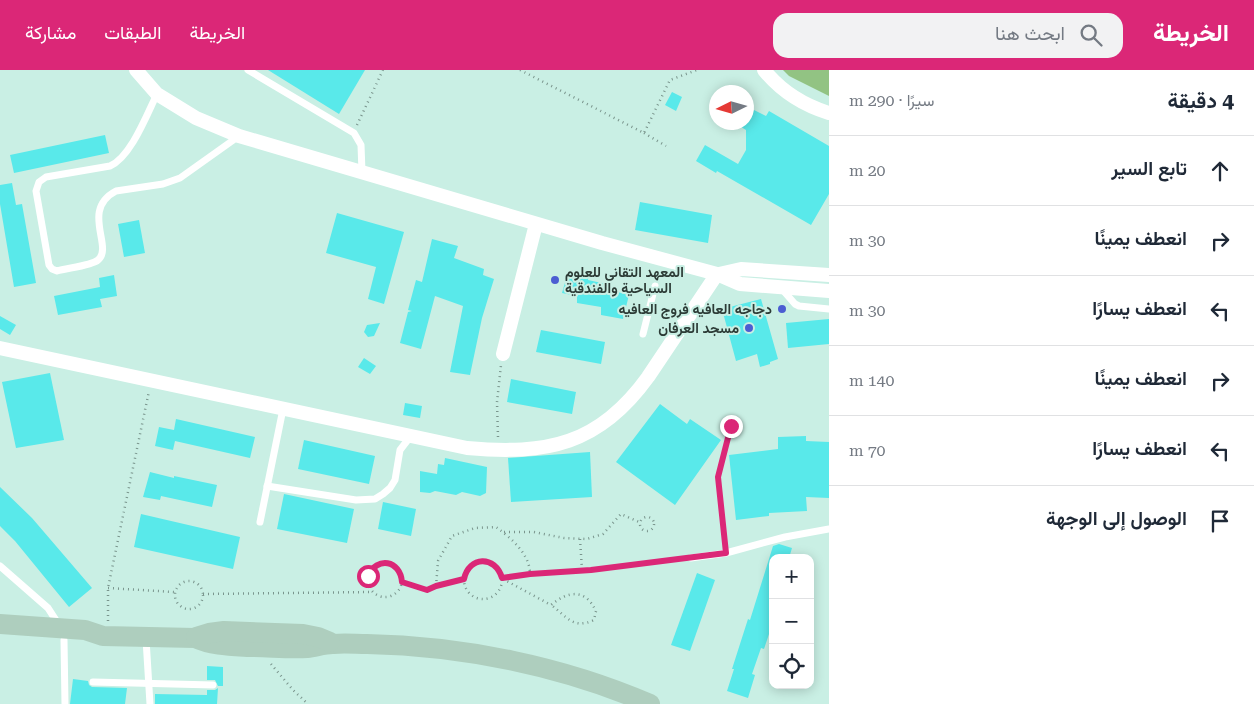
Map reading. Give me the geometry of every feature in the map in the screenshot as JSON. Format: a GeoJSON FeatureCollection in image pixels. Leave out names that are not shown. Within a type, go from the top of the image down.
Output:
{"type":"FeatureCollection","features":[{"type":"Feature","properties":{"kind":"main road"},"geometry":{"type":"LineString","coordinates":[[0,624],[62,635]]}},
{"type":"Feature","properties":{"kind":"main road"},"geometry":{"type":"LineString","coordinates":[[0,638],[62,635],[85,630],[105,636],[194,638],[216,645],[299,648],[332,644],[439,649],[509,660],[578,678],[650,704]]}},
{"type":"Feature","properties":{"kind":"main road"},"geometry":{"type":"LineString","coordinates":[[194,638],[216,632],[302,634],[318,636],[332,644]]}},
{"type":"Feature","properties":{"kind":"street"},"geometry":{"type":"LineString","coordinates":[[136,70],[157,94],[196,118],[240,136],[536,224],[718,274],[740,284],[829,291]]}},
{"type":"Feature","properties":{"kind":"street"},"geometry":{"type":"LineString","coordinates":[[764,70],[789,95],[829,113]]}},
{"type":"Feature","properties":{"kind":"street"},"geometry":{"type":"LineString","coordinates":[[502,360],[536,224]]}},
{"type":"Feature","properties":{"kind":"street"},"geometry":{"type":"LineString","coordinates":[[0,348],[410,437],[467,448],[526,451],[555,446],[578,439],[620,409],[638,390],[718,274],[741,268],[829,275]]}},
{"type":"Feature","properties":{"kind":"lane"},"geometry":{"type":"LineString","coordinates":[[248,70],[354,133],[361,145],[362,172]]}},
{"type":"Feature","properties":{"kind":"lane"},"geometry":{"type":"LineString","coordinates":[[157,94],[127,152],[120,160],[110,166],[46,177],[39,182],[36,191],[49,265],[52,270],[56,271],[94,263],[100,259],[103,252],[99,216],[100,210],[110,194],[116,191],[163,184],[180,178],[240,136]]}},
{"type":"Feature","properties":{"kind":"lane"},"geometry":{"type":"LineString","coordinates":[[643,334],[655,286]]}},
{"type":"Feature","properties":{"kind":"lane"},"geometry":{"type":"LineString","coordinates":[[781,288],[799,306],[829,309]]}},
{"type":"Feature","properties":{"kind":"lane"},"geometry":{"type":"LineString","coordinates":[[260,522],[283,409]]}},
{"type":"Feature","properties":{"kind":"lane"},"geometry":{"type":"LineString","coordinates":[[267,486],[356,500],[375,499],[384,494],[395,480],[400,450],[410,437]]}},
{"type":"Feature","properties":{"kind":"lane"},"geometry":{"type":"LineString","coordinates":[[691,558],[726,553],[785,537],[829,529]]}},
{"type":"Feature","properties":{"kind":"lane"},"geometry":{"type":"LineString","coordinates":[[0,566],[48,608],[57,619],[62,635],[65,704]]}},
{"type":"Feature","properties":{"kind":"lane"},"geometry":{"type":"LineString","coordinates":[[146,636],[150,704]]}},
{"type":"Feature","properties":{"kind":"lane"},"geometry":{"type":"LineString","coordinates":[[93,682],[213,685]]}},
{"type":"Feature","properties":{"kind":"path"},"geometry":{"type":"LineString","coordinates":[[354,133],[383,70]]}},
{"type":"Feature","properties":{"kind":"path"},"geometry":{"type":"LineString","coordinates":[[520,70],[666,146]]}},
{"type":"Feature","properties":{"kind":"path"},"geometry":{"type":"LineString","coordinates":[[644,133],[670,80],[697,70]]}},
{"type":"Feature","properties":{"kind":"path"},"geometry":{"type":"LineString","coordinates":[[499,438],[497,402],[502,360]]}},
{"type":"Feature","properties":{"kind":"path"},"geometry":{"type":"LineString","coordinates":[[105,636],[108,588],[151,380]]}},
{"type":"Feature","properties":{"kind":"path"},"geometry":{"type":"LineString","coordinates":[[726,553],[718,477],[731,426]]}},
{"type":"Feature","properties":{"kind":"path"},"geometry":{"type":"LineString","coordinates":[[502,532],[534,532],[564,538],[587,539],[603,534],[621,514],[639,522],[641,528],[645,531],[650,530],[654,525],[652,518],[647,516],[639,522]]}},
{"type":"Feature","properties":{"kind":"path"},"geometry":{"type":"LineString","coordinates":[[436,586],[438,561],[452,536],[475,528],[496,527],[510,538],[522,551],[530,568],[530,574]]}},
{"type":"Feature","properties":{"kind":"path"},"geometry":{"type":"LineString","coordinates":[[580,539],[582,570]]}},
{"type":"Feature","properties":{"kind":"path"},"geometry":{"type":"LineString","coordinates":[[502,578],[691,558]]}},
{"type":"Feature","properties":{"kind":"path"},"geometry":{"type":"LineString","coordinates":[[502,578],[499,591],[495,596],[483,600],[477,599],[467,591],[464,579],[468,568],[479,561],[492,563],[497,567],[502,578],[551,605],[561,612],[566,619],[574,623],[585,624],[594,620],[596,610],[591,601],[579,594],[561,596],[551,605]]}},
{"type":"Feature","properties":{"kind":"path"},"geometry":{"type":"LineString","coordinates":[[203,594],[372,592],[382,598],[387,598],[397,592],[402,582],[396,567],[385,563],[374,566],[367,582],[372,592]]}},
{"type":"Feature","properties":{"kind":"path"},"geometry":{"type":"LineString","coordinates":[[402,582],[427,590],[464,579]]}},
{"type":"Feature","properties":{"kind":"path"},"geometry":{"type":"LineString","coordinates":[[192,581],[200,586],[203,594],[197,606],[188,608],[183,607],[176,601],[175,592],[176,588],[183,582],[192,581]]}},
{"type":"Feature","properties":{"kind":"path"},"geometry":{"type":"LineString","coordinates":[[108,588],[175,592]]}},
{"type":"Feature","properties":{"kind":"path"},"geometry":{"type":"LineString","coordinates":[[258,647],[293,690],[308,704]]}},
{"type":"Feature","properties":{"kind":"green space"},"geometry":{"type":"Polygon","coordinates":[[[783,70],[829,70],[829,96],[789,76],[783,70]]]}},
{"type":"Feature","properties":{"kind":"building"},"geometry":{"type":"Polygon","coordinates":[[[268,70],[365,70],[339,114],[268,70]]]}},
{"type":"Feature","properties":{"kind":"building"},"geometry":{"type":"Polygon","coordinates":[[[672,92],[682,97],[676,111],[665,105],[672,92]]]}},
{"type":"Feature","properties":{"kind":"building"},"geometry":{"type":"Polygon","coordinates":[[[754,110],[766,116],[769,111],[829,146],[829,194],[811,225],[696,161],[705,145],[738,164],[746,150],[746,130],[754,130],[754,110]]]}},
{"type":"Feature","properties":{"kind":"building"},"geometry":{"type":"Polygon","coordinates":[[[105,135],[109,153],[14,173],[10,155],[105,135]]]}},
{"type":"Feature","properties":{"kind":"building"},"geometry":{"type":"Polygon","coordinates":[[[12,183],[16,205],[22,204],[36,283],[14,287],[0,204],[0,185],[12,183]]]}},
{"type":"Feature","properties":{"kind":"building"},"geometry":{"type":"Polygon","coordinates":[[[640,202],[712,215],[708,243],[635,230],[640,202]]]}},
{"type":"Feature","properties":{"kind":"building"},"geometry":{"type":"Polygon","coordinates":[[[337,213],[404,232],[384,304],[368,299],[376,267],[326,253],[337,213]]]}},
{"type":"Feature","properties":{"kind":"building"},"geometry":{"type":"Polygon","coordinates":[[[139,220],[145,253],[124,257],[118,224],[139,220]]]}},
{"type":"Feature","properties":{"kind":"building"},"geometry":{"type":"Polygon","coordinates":[[[432,239],[458,246],[454,258],[484,269],[483,275],[494,279],[482,318],[470,375],[450,372],[463,306],[435,296],[421,349],[400,343],[408,312],[412,311],[408,310],[416,280],[422,282],[432,239]]]}},
{"type":"Feature","properties":{"kind":"building"},"geometry":{"type":"Polygon","coordinates":[[[568,272],[589,275],[588,280],[611,285],[610,290],[629,295],[623,319],[601,315],[601,307],[577,303],[577,296],[562,293],[568,272]]]}},
{"type":"Feature","properties":{"kind":"building"},"geometry":{"type":"Polygon","coordinates":[[[114,275],[117,296],[100,299],[102,307],[58,315],[54,296],[100,287],[99,278],[114,275]]]}},
{"type":"Feature","properties":{"kind":"building","name":"مسجد العرفان"},"geometry":{"type":"Polygon","coordinates":[[[761,299],[778,359],[760,367],[757,354],[736,361],[722,309],[761,299]]]}},
{"type":"Feature","properties":{"kind":"building"},"geometry":{"type":"Polygon","coordinates":[[[0,316],[16,325],[10,335],[0,329],[0,316]]]}},
{"type":"Feature","properties":{"kind":"building"},"geometry":{"type":"Polygon","coordinates":[[[829,319],[829,344],[788,348],[786,323],[829,319]]]}},
{"type":"Feature","properties":{"kind":"building"},"geometry":{"type":"Polygon","coordinates":[[[380,323],[374,336],[368,337],[364,332],[367,325],[380,323]]]}},
{"type":"Feature","properties":{"kind":"building"},"geometry":{"type":"Polygon","coordinates":[[[541,330],[605,342],[601,364],[536,352],[541,330]]]}},
{"type":"Feature","properties":{"kind":"building"},"geometry":{"type":"Polygon","coordinates":[[[364,358],[376,366],[370,374],[358,367],[364,358]]]}},
{"type":"Feature","properties":{"kind":"building"},"geometry":{"type":"Polygon","coordinates":[[[50,373],[64,440],[16,448],[2,382],[50,373]]]}},
{"type":"Feature","properties":{"kind":"building"},"geometry":{"type":"Polygon","coordinates":[[[511,379],[576,392],[572,414],[507,402],[511,379]]]}},
{"type":"Feature","properties":{"kind":"building"},"geometry":{"type":"Polygon","coordinates":[[[405,403],[422,406],[420,418],[403,415],[405,403]]]}},
{"type":"Feature","properties":{"kind":"building"},"geometry":{"type":"Polygon","coordinates":[[[660,404],[687,424],[690,419],[721,440],[675,505],[616,462],[660,404]]]}},
{"type":"Feature","properties":{"kind":"building"},"geometry":{"type":"Polygon","coordinates":[[[176,419],[255,437],[250,458],[175,441],[173,450],[155,446],[159,427],[174,430],[176,419]]]}},
{"type":"Feature","properties":{"kind":"building"},"geometry":{"type":"Polygon","coordinates":[[[806,436],[806,441],[829,442],[829,498],[806,497],[807,511],[769,513],[769,516],[736,520],[729,455],[778,449],[778,437],[806,436]]]}},
{"type":"Feature","properties":{"kind":"building"},"geometry":{"type":"Polygon","coordinates":[[[304,440],[375,456],[369,484],[298,469],[304,440]]]}},
{"type":"Feature","properties":{"kind":"building"},"geometry":{"type":"Polygon","coordinates":[[[590,452],[592,497],[511,502],[508,458],[590,452]]]}},
{"type":"Feature","properties":{"kind":"building"},"geometry":{"type":"Polygon","coordinates":[[[445,458],[487,467],[486,493],[480,496],[462,492],[456,495],[435,491],[430,493],[420,492],[420,471],[437,474],[438,464],[444,465],[445,458]]]}},
{"type":"Feature","properties":{"kind":"building"},"geometry":{"type":"Polygon","coordinates":[[[150,472],[217,485],[212,507],[161,496],[160,500],[143,497],[150,472]]]}},
{"type":"Feature","properties":{"kind":"building"},"geometry":{"type":"Polygon","coordinates":[[[0,487],[32,518],[92,588],[69,607],[15,541],[0,526],[0,487]]]}},
{"type":"Feature","properties":{"kind":"building"},"geometry":{"type":"Polygon","coordinates":[[[284,494],[354,509],[347,543],[277,529],[284,494]]]}},
{"type":"Feature","properties":{"kind":"building"},"geometry":{"type":"Polygon","coordinates":[[[383,502],[416,509],[411,536],[378,529],[383,502]]]}},
{"type":"Feature","properties":{"kind":"building"},"geometry":{"type":"Polygon","coordinates":[[[141,514],[240,537],[233,569],[134,547],[141,514]]]}},
{"type":"Feature","properties":{"kind":"building"},"geometry":{"type":"Polygon","coordinates":[[[779,544],[792,548],[790,554],[771,554],[773,546],[779,544]]]}},
{"type":"Feature","properties":{"kind":"building"},"geometry":{"type":"Polygon","coordinates":[[[769,559],[769,634],[764,649],[761,648],[752,674],[755,675],[748,698],[727,691],[748,619],[750,620],[769,559]]]}},
{"type":"Feature","properties":{"kind":"building"},"geometry":{"type":"Polygon","coordinates":[[[697,573],[715,580],[690,651],[671,645],[697,573]]]}},
{"type":"Feature","properties":{"kind":"building"},"geometry":{"type":"Polygon","coordinates":[[[207,666],[223,667],[223,686],[218,686],[215,680],[207,680],[207,666]]]}},
{"type":"Feature","properties":{"kind":"building"},"geometry":{"type":"Polygon","coordinates":[[[73,679],[88,681],[92,687],[127,688],[125,704],[70,704],[73,679]]]}},
{"type":"Feature","properties":{"kind":"building"},"geometry":{"type":"Polygon","coordinates":[[[218,688],[217,704],[155,704],[155,694],[207,695],[207,690],[218,688]]]}},
{"type":"Feature","properties":{"kind":"place","name":"المعهد التقاني للعلوم السياحية والفندقية"},"geometry":{"type":"Point","coordinates":[555,280]}},
{"type":"Feature","properties":{"kind":"place","name":"دجاجه العافيه فروج العافيه"},"geometry":{"type":"Point","coordinates":[782,309]}},
{"type":"Feature","properties":{"kind":"place","name":"مسجد العرفان"},"geometry":{"type":"Point","coordinates":[749,328]}},
{"type":"Feature","properties":{"kind":"route"},"geometry":{"type":"LineString","coordinates":[[368,576],[374,566],[385,563],[391,564],[399,571],[402,582],[427,590],[464,579],[468,568],[473,563],[479,561],[492,563],[497,567],[502,578],[591,570],[726,553],[718,477],[731,426]]}}]}
